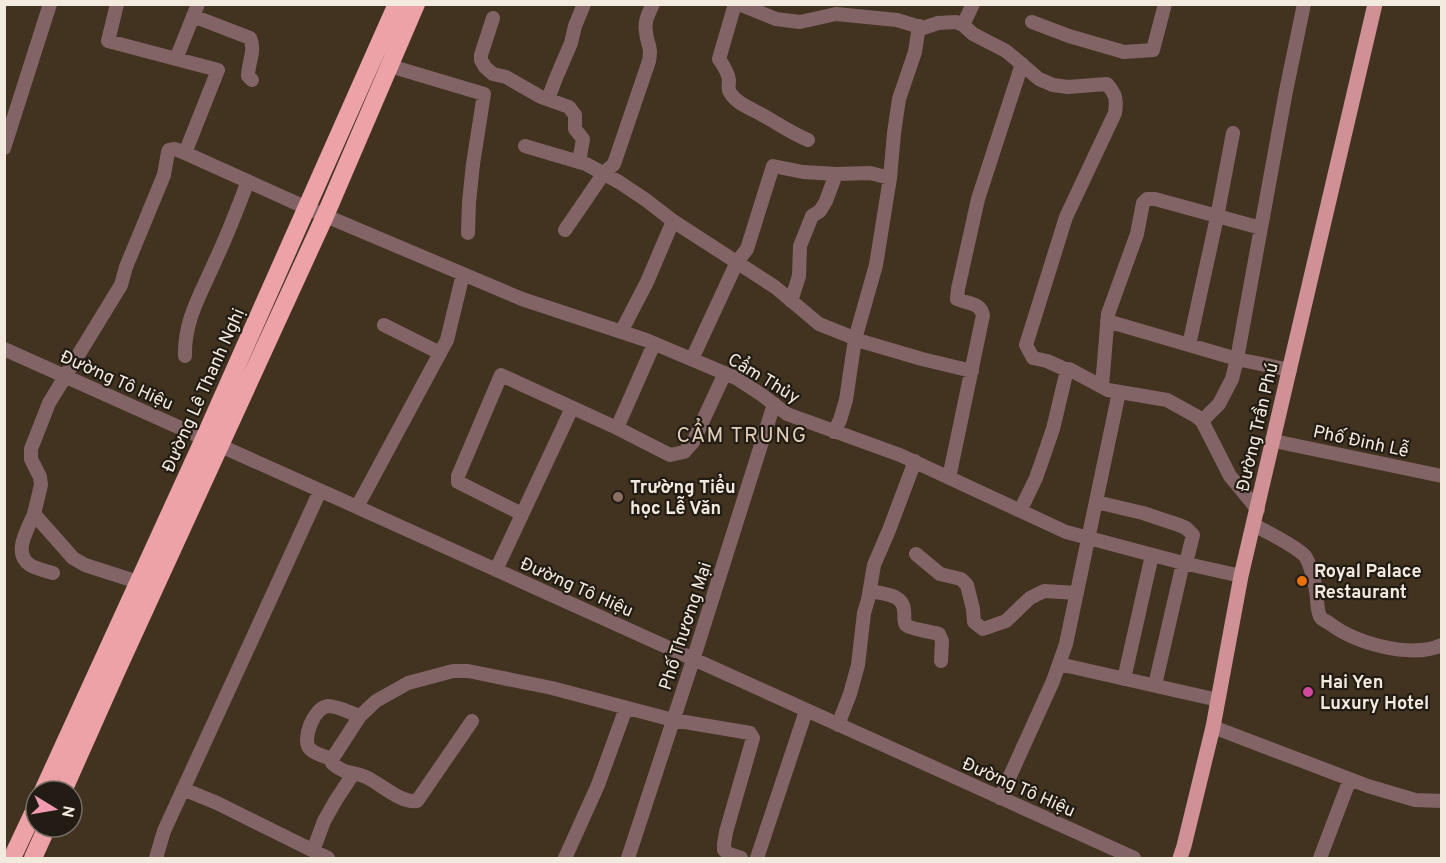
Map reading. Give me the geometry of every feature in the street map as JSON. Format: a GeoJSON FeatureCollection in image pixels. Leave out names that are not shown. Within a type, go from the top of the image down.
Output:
{"type":"FeatureCollection","features":[{"type":"Feature","properties":{"kind":"highway","name":"Đường Lê Thanh Nghị"},"geometry":{"type":"LineString","coordinates":[[68,779],[212,442],[307,208],[397,4]]}},
{"type":"Feature","properties":{"kind":"highway","name":"Đường Lê Thanh Nghị"},"geometry":{"type":"LineString","coordinates":[[48,779],[138,582],[212,442],[326,216],[416,4]]}},
{"type":"Feature","properties":{"kind":"highway"},"geometry":{"type":"LineString","coordinates":[[12,858],[24,832]]}},
{"type":"Feature","properties":{"kind":"highway"},"geometry":{"type":"LineString","coordinates":[[33,858],[42,839]]}},
{"type":"Feature","properties":{"kind":"main road","name":"Đường Trần Phú"},"geometry":{"type":"LineString","coordinates":[[1180,858],[1218,700],[1242,576],[1375,4]]}},
{"type":"Feature","properties":{"kind":"street"},"geometry":{"type":"LineString","coordinates":[[4,148],[50,4]]}},
{"type":"Feature","properties":{"kind":"street"},"geometry":{"type":"LineString","coordinates":[[53,573],[31,565],[22,556],[21,551],[41,485],[40,477],[31,459],[31,449],[49,404],[124,279],[126,267],[164,175],[168,152],[175,149],[185,153],[218,70],[108,41],[117,4]]}},
{"type":"Feature","properties":{"kind":"street"},"geometry":{"type":"LineString","coordinates":[[548,99],[584,4]]}},
{"type":"Feature","properties":{"kind":"street"},"geometry":{"type":"LineString","coordinates":[[565,230],[604,173],[615,164],[649,60],[651,49],[646,34],[646,19],[652,4]]}},
{"type":"Feature","properties":{"kind":"street"},"geometry":{"type":"LineString","coordinates":[[808,140],[793,134],[740,103],[728,90],[729,79],[719,59],[737,4],[776,19],[800,22],[836,14],[897,20],[923,28],[938,23],[956,22],[973,34],[1006,51],[1039,79],[1053,85],[1068,87],[1107,84],[1116,100],[1115,113],[1066,217],[1026,345],[1033,358],[1067,370],[1070,369],[1108,390],[1167,400],[1196,416],[1202,421],[1230,476],[1258,510]]}},
{"type":"Feature","properties":{"kind":"street"},"geometry":{"type":"LineString","coordinates":[[963,25],[973,4]]}},
{"type":"Feature","properties":{"kind":"street"},"geometry":{"type":"LineString","coordinates":[[1032,22],[1069,36],[1124,52],[1153,50],[1165,4]]}},
{"type":"Feature","properties":{"kind":"street"},"geometry":{"type":"LineString","coordinates":[[1202,421],[1220,404],[1232,379],[1237,359],[1304,4]]}},
{"type":"Feature","properties":{"kind":"street"},"geometry":{"type":"LineString","coordinates":[[176,59],[196,10],[250,38],[252,52],[248,76],[252,80]]}},
{"type":"Feature","properties":{"kind":"street"},"geometry":{"type":"LineString","coordinates":[[494,18],[481,55],[485,67],[493,74],[507,77],[522,87],[569,107],[575,115],[575,129],[583,139],[579,162]]}},
{"type":"Feature","properties":{"kind":"street"},"geometry":{"type":"LineString","coordinates":[[834,432],[846,400],[855,339],[876,265],[890,178],[899,99],[915,52],[919,26]]}},
{"type":"Feature","properties":{"kind":"street"},"geometry":{"type":"LineString","coordinates":[[949,478],[983,315],[982,310],[976,305],[957,299],[958,289],[978,199],[1022,64]]}},
{"type":"Feature","properties":{"kind":"street"},"geometry":{"type":"LineString","coordinates":[[390,66],[484,94],[473,164],[468,234]]}},
{"type":"Feature","properties":{"kind":"street"},"geometry":{"type":"LineString","coordinates":[[1189,345],[1233,133]]}},
{"type":"Feature","properties":{"kind":"street"},"geometry":{"type":"LineString","coordinates":[[525,146],[579,162],[604,173],[775,287],[819,324],[864,342],[972,371]]}},
{"type":"Feature","properties":{"kind":"street","name":"Cẩm Thủy"},"geometry":{"type":"LineString","coordinates":[[185,153],[307,208],[522,299],[621,332],[692,359],[736,378],[787,414],[915,462],[1066,532],[1242,576]]}},
{"type":"Feature","properties":{"kind":"street"},"geometry":{"type":"LineString","coordinates":[[692,359],[737,262],[747,249],[772,166],[803,172],[870,173],[890,178]]}},
{"type":"Feature","properties":{"kind":"street"},"geometry":{"type":"LineString","coordinates":[[791,301],[799,276],[800,246],[812,216],[820,211],[826,201],[836,174]]}},
{"type":"Feature","properties":{"kind":"street"},"geometry":{"type":"LineString","coordinates":[[185,356],[186,337],[193,310],[248,181]]}},
{"type":"Feature","properties":{"kind":"street"},"geometry":{"type":"LineString","coordinates":[[1102,386],[1107,321],[1137,234],[1143,203],[1147,199],[1155,199],[1261,228]]}},
{"type":"Feature","properties":{"kind":"street"},"geometry":{"type":"LineString","coordinates":[[621,332],[647,282],[673,221]]}},
{"type":"Feature","properties":{"kind":"street"},"geometry":{"type":"LineString","coordinates":[[357,507],[447,340],[464,274]]}},
{"type":"Feature","properties":{"kind":"street"},"geometry":{"type":"LineString","coordinates":[[1107,321],[1237,359],[1290,370]]}},
{"type":"Feature","properties":{"kind":"street"},"geometry":{"type":"LineString","coordinates":[[384,325],[440,353]]}},
{"type":"Feature","properties":{"kind":"street"},"geometry":{"type":"LineString","coordinates":[[617,429],[654,344]]}},
{"type":"Feature","properties":{"kind":"street","name":"Đường Tô Hiệu"},"geometry":{"type":"LineString","coordinates":[[4,349],[1134,858]]}},
{"type":"Feature","properties":{"kind":"street"},"geometry":{"type":"LineString","coordinates":[[1018,510],[1022,507],[1039,468],[1053,429],[1067,370]]}},
{"type":"Feature","properties":{"kind":"street"},"geometry":{"type":"LineString","coordinates":[[522,514],[458,482],[458,476],[501,375],[670,455],[684,452],[693,442],[724,373]]}},
{"type":"Feature","properties":{"kind":"street"},"geometry":{"type":"LineString","coordinates":[[1000,798],[1053,681],[1066,644],[1119,392]]}},
{"type":"Feature","properties":{"kind":"street","name":"Phố Thương Mại"},"geometry":{"type":"LineString","coordinates":[[628,858],[774,404]]}},
{"type":"Feature","properties":{"kind":"street"},"geometry":{"type":"LineString","coordinates":[[496,570],[572,408]]}},
{"type":"Feature","properties":{"kind":"street","name":"Phố Đinh Lễ"},"geometry":{"type":"LineString","coordinates":[[1274,441],[1442,476]]}},
{"type":"Feature","properties":{"kind":"street"},"geometry":{"type":"LineString","coordinates":[[838,725],[858,665],[864,613],[874,565],[915,462]]}},
{"type":"Feature","properties":{"kind":"street"},"geometry":{"type":"LineString","coordinates":[[156,858],[164,831],[320,490]]}},
{"type":"Feature","properties":{"kind":"street"},"geometry":{"type":"LineString","coordinates":[[1096,502],[1143,513],[1186,528],[1192,535],[1155,686]]}},
{"type":"Feature","properties":{"kind":"street"},"geometry":{"type":"LineString","coordinates":[[34,514],[74,558],[85,565],[138,582]]}},
{"type":"Feature","properties":{"kind":"street"},"geometry":{"type":"LineString","coordinates":[[1254,525],[1304,555],[1317,592],[1320,617],[1339,631],[1363,642],[1408,651],[1434,649],[1442,645]]}},
{"type":"Feature","properties":{"kind":"street"},"geometry":{"type":"LineString","coordinates":[[916,554],[940,574],[961,579],[967,585],[974,622],[983,629],[1006,621],[1030,598],[1044,591],[1077,593]]}},
{"type":"Feature","properties":{"kind":"street"},"geometry":{"type":"LineString","coordinates":[[1124,679],[1152,555]]}},
{"type":"Feature","properties":{"kind":"street"},"geometry":{"type":"LineString","coordinates":[[870,591],[899,598],[903,603],[906,625],[939,634],[942,640],[941,661]]}},
{"type":"Feature","properties":{"kind":"street"},"geometry":{"type":"LineString","coordinates":[[1059,664],[1218,700]]}},
{"type":"Feature","properties":{"kind":"street"},"geometry":{"type":"LineString","coordinates":[[472,721],[417,801],[402,798],[368,777],[353,774],[333,765],[332,759],[342,742],[360,716],[376,701],[408,683],[453,671],[468,671],[552,688],[673,720],[746,732],[753,735],[752,742],[724,844],[724,850],[741,858]]}},
{"type":"Feature","properties":{"kind":"street"},"geometry":{"type":"LineString","coordinates":[[332,759],[311,751],[307,744],[315,713],[321,708],[330,706],[360,716]]}},
{"type":"Feature","properties":{"kind":"street"},"geometry":{"type":"LineString","coordinates":[[565,858],[598,785],[626,708]]}},
{"type":"Feature","properties":{"kind":"street"},"geometry":{"type":"LineString","coordinates":[[757,858],[806,711]]}},
{"type":"Feature","properties":{"kind":"street"},"geometry":{"type":"LineString","coordinates":[[1212,727],[1350,779],[1415,800],[1440,799]]}},
{"type":"Feature","properties":{"kind":"street"},"geometry":{"type":"LineString","coordinates":[[313,851],[324,821],[353,774]]}},
{"type":"Feature","properties":{"kind":"street"},"geometry":{"type":"LineString","coordinates":[[1320,858],[1350,779]]}},
{"type":"Feature","properties":{"kind":"street"},"geometry":{"type":"LineString","coordinates":[[183,789],[217,803],[328,858]]}},
{"type":"Feature","properties":{"kind":"place","name":"Trường Tiểu học Lễ Văn"},"geometry":{"type":"Point","coordinates":[618,497]}},
{"type":"Feature","properties":{"kind":"place","name":"Royal Palace Restaurant"},"geometry":{"type":"Point","coordinates":[1302,581]}},
{"type":"Feature","properties":{"kind":"place","name":"Hai Yen Luxury Hotel"},"geometry":{"type":"Point","coordinates":[1308,692]}},
{"type":"Feature","properties":{"kind":"district","name":"CẨM TRUNG"},"geometry":{"type":"Point","coordinates":[742,435]}}]}
